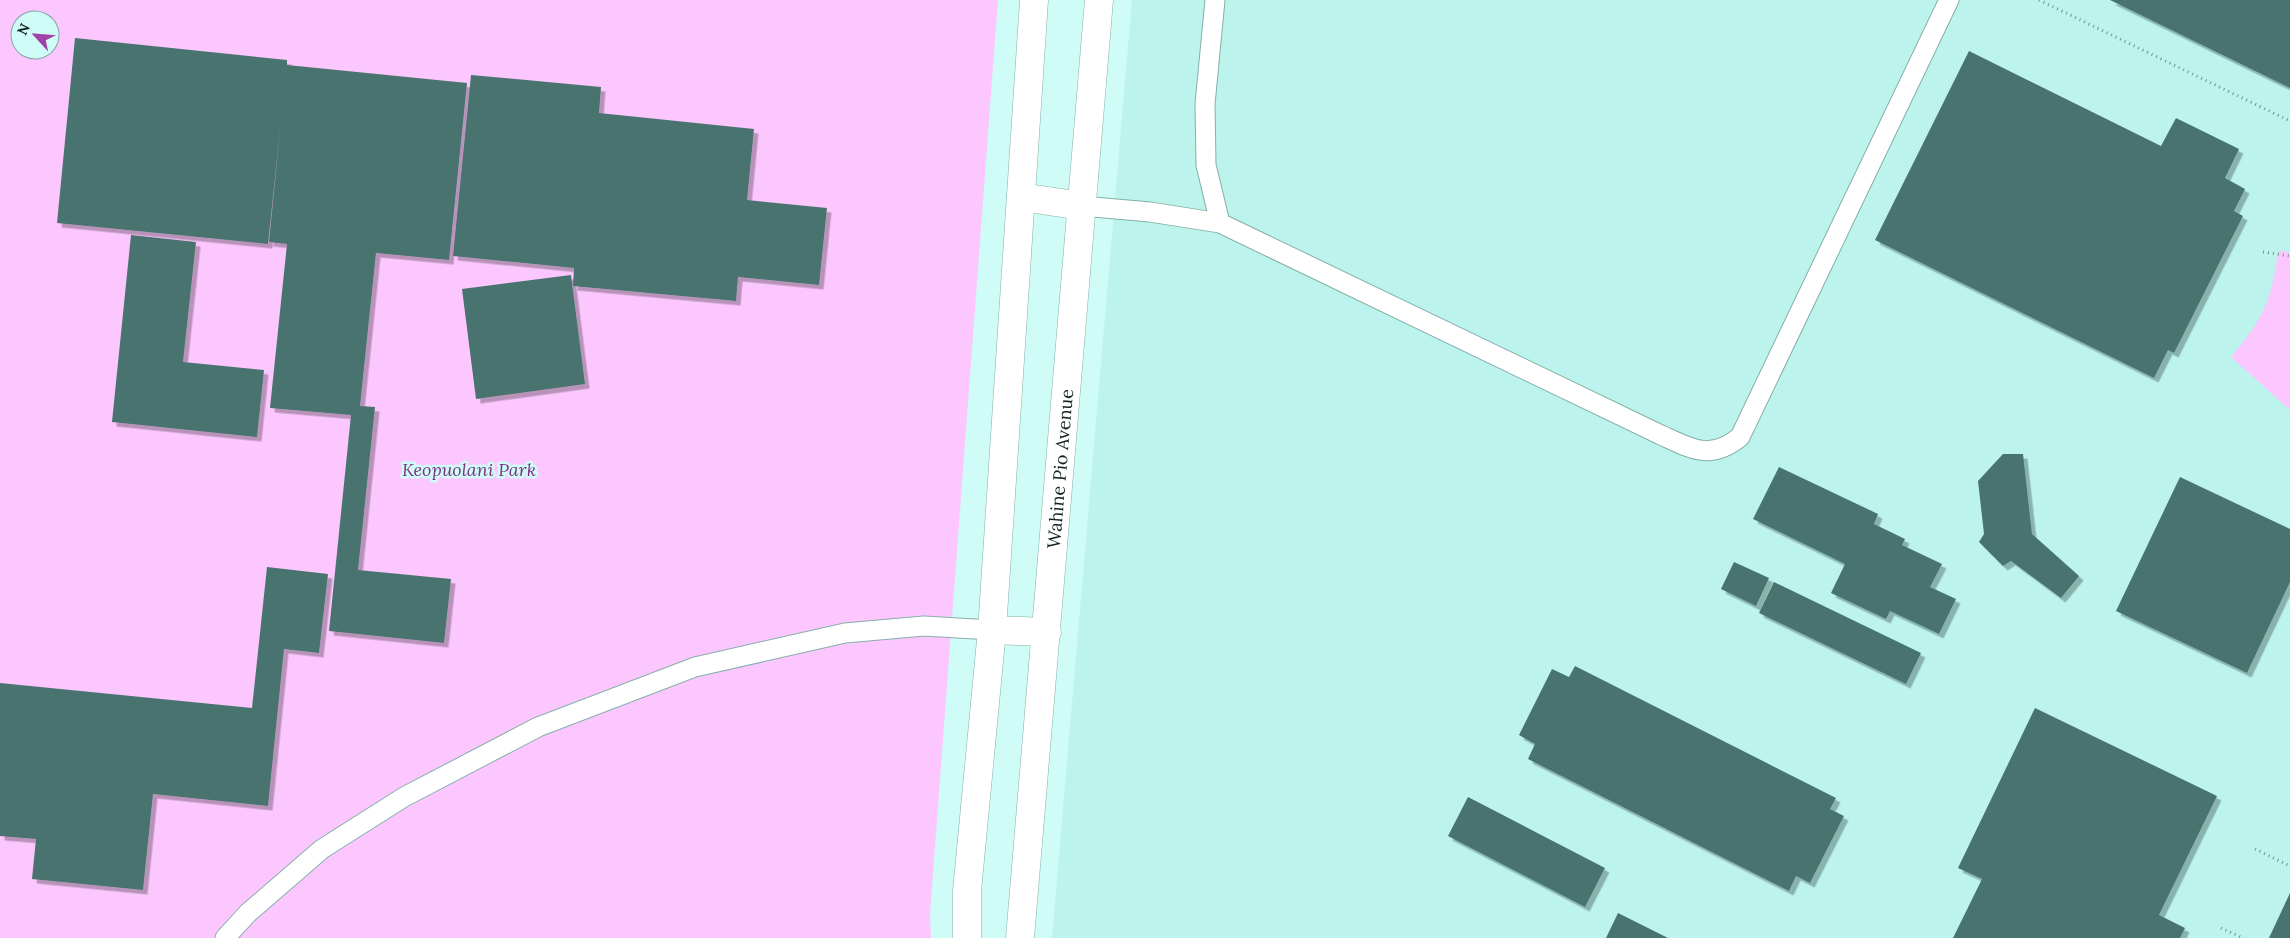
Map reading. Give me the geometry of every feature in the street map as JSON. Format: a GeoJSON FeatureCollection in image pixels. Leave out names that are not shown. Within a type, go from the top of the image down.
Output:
{"type":"FeatureCollection","features":[{"type":"Feature","properties":{"kind":"street"},"geometry":{"type":"LineString","coordinates":[[967,938],[967,890],[992,630],[1034,0]]}},
{"type":"Feature","properties":{"kind":"street","name":"Wahine Pio Avenue"},"geometry":{"type":"LineString","coordinates":[[1020,938],[1099,0]]}},
{"type":"Feature","properties":{"kind":"street"},"geometry":{"type":"LineString","coordinates":[[1021,197],[1082,206]]}},
{"type":"Feature","properties":{"kind":"street"},"geometry":{"type":"LineString","coordinates":[[992,630],[1047,632]]}},
{"type":"Feature","properties":{"kind":"lane"},"geometry":{"type":"LineString","coordinates":[[1215,0],[1205,104],[1206,165],[1220,223]]}},
{"type":"Feature","properties":{"kind":"lane"},"geometry":{"type":"LineString","coordinates":[[1082,206],[1150,212],[1220,223],[1661,435],[1694,450],[1713,452],[1728,447],[1740,437],[1949,0]]}},
{"type":"Feature","properties":{"kind":"lane"},"geometry":{"type":"LineString","coordinates":[[225,938],[248,913],[322,849],[404,798],[538,727],[695,667],[845,633],[924,626],[992,630]]}},
{"type":"Feature","properties":{"kind":"path"},"geometry":{"type":"LineString","coordinates":[[2039,0],[2290,121]]}},
{"type":"Feature","properties":{"kind":"path"},"geometry":{"type":"LineString","coordinates":[[2263,252],[2290,256]]}},
{"type":"Feature","properties":{"kind":"path"},"geometry":{"type":"LineString","coordinates":[[2255,849],[2290,866]]}},
{"type":"Feature","properties":{"kind":"path"},"geometry":{"type":"LineString","coordinates":[[2221,928],[2243,938]]}},
{"type":"Feature","properties":{"kind":"shaded area"},"geometry":{"type":"Polygon","coordinates":[[[1132,0],[2290,0],[2290,938],[1052,938],[1132,0]]]}},
{"type":"Feature","properties":{"kind":"green space","name":"Keopuolani Park"},"geometry":{"type":"Polygon","coordinates":[[[0,0],[998,0],[930,914],[931,938],[0,938],[0,0]]]}},
{"type":"Feature","properties":{"kind":"green space"},"geometry":{"type":"Polygon","coordinates":[[[2278,251],[2290,252],[2290,410],[2231,357],[2251,331],[2264,308],[2273,283],[2278,251]]]}},
{"type":"Feature","properties":{"kind":"building"},"geometry":{"type":"Polygon","coordinates":[[[2110,0],[2290,0],[2290,88],[2110,0]]]}},
{"type":"Feature","properties":{"kind":"building"},"geometry":{"type":"Polygon","coordinates":[[[75,38],[287,60],[287,65],[467,83],[449,260],[376,253],[360,406],[375,407],[358,570],[451,579],[444,643],[329,631],[351,415],[270,408],[287,244],[269,242],[281,121],[268,244],[57,223],[75,38]]]}},
{"type":"Feature","properties":{"kind":"building"},"geometry":{"type":"Polygon","coordinates":[[[1969,51],[2161,146],[2176,118],[2239,149],[2225,178],[2245,189],[2234,211],[2243,216],[2174,353],[2168,350],[2154,378],[1875,240],[1969,51]]]}},
{"type":"Feature","properties":{"kind":"building"},"geometry":{"type":"Polygon","coordinates":[[[471,75],[601,87],[599,113],[754,129],[747,200],[827,208],[819,285],[738,277],[736,301],[573,286],[574,268],[453,256],[471,75]]]}},
{"type":"Feature","properties":{"kind":"building"},"geometry":{"type":"Polygon","coordinates":[[[131,235],[196,242],[183,362],[264,370],[257,437],[112,422],[131,235]]]}},
{"type":"Feature","properties":{"kind":"building"},"geometry":{"type":"Polygon","coordinates":[[[571,275],[585,384],[476,399],[462,289],[571,275]]]}},
{"type":"Feature","properties":{"kind":"building"},"geometry":{"type":"Polygon","coordinates":[[[2003,454],[2023,454],[2032,534],[2079,576],[2061,598],[2011,561],[2003,566],[1979,542],[1984,534],[1978,481],[2003,454]]]}},
{"type":"Feature","properties":{"kind":"building"},"geometry":{"type":"Polygon","coordinates":[[[1779,467],[1878,514],[1874,524],[1905,539],[1902,545],[1942,564],[1930,587],[1956,599],[1939,634],[1890,611],[1886,619],[1831,593],[1845,564],[1753,519],[1779,467]]]}},
{"type":"Feature","properties":{"kind":"building"},"geometry":{"type":"Polygon","coordinates":[[[2180,477],[2290,529],[2290,582],[2247,673],[2116,611],[2180,477]]]}},
{"type":"Feature","properties":{"kind":"building"},"geometry":{"type":"Polygon","coordinates":[[[1734,562],[1769,578],[1756,606],[1721,589],[1734,562]]]}},
{"type":"Feature","properties":{"kind":"building"},"geometry":{"type":"Polygon","coordinates":[[[267,567],[328,574],[319,653],[284,649],[268,806],[153,794],[143,890],[32,879],[36,839],[0,836],[0,683],[252,708],[267,567]]]}},
{"type":"Feature","properties":{"kind":"building"},"geometry":{"type":"Polygon","coordinates":[[[1774,582],[1921,653],[1906,684],[1759,613],[1774,582]]]}},
{"type":"Feature","properties":{"kind":"building"},"geometry":{"type":"Polygon","coordinates":[[[1575,666],[1836,798],[1830,809],[1844,816],[1810,883],[1796,876],[1789,891],[1528,759],[1535,744],[1519,735],[1552,669],[1569,677],[1575,666]]]}},
{"type":"Feature","properties":{"kind":"building"},"geometry":{"type":"Polygon","coordinates":[[[2035,708],[2217,796],[2159,915],[2185,928],[2180,938],[1953,938],[1982,879],[1958,868],[2035,708]]]}},
{"type":"Feature","properties":{"kind":"building"},"geometry":{"type":"Polygon","coordinates":[[[1468,797],[1605,868],[1585,907],[1448,836],[1468,797]]]}},
{"type":"Feature","properties":{"kind":"building"},"geometry":{"type":"Polygon","coordinates":[[[2290,893],[2290,938],[2269,938],[2290,893]]]}},
{"type":"Feature","properties":{"kind":"building"},"geometry":{"type":"Polygon","coordinates":[[[1618,913],[1668,938],[1606,938],[1618,913]]]}}]}
